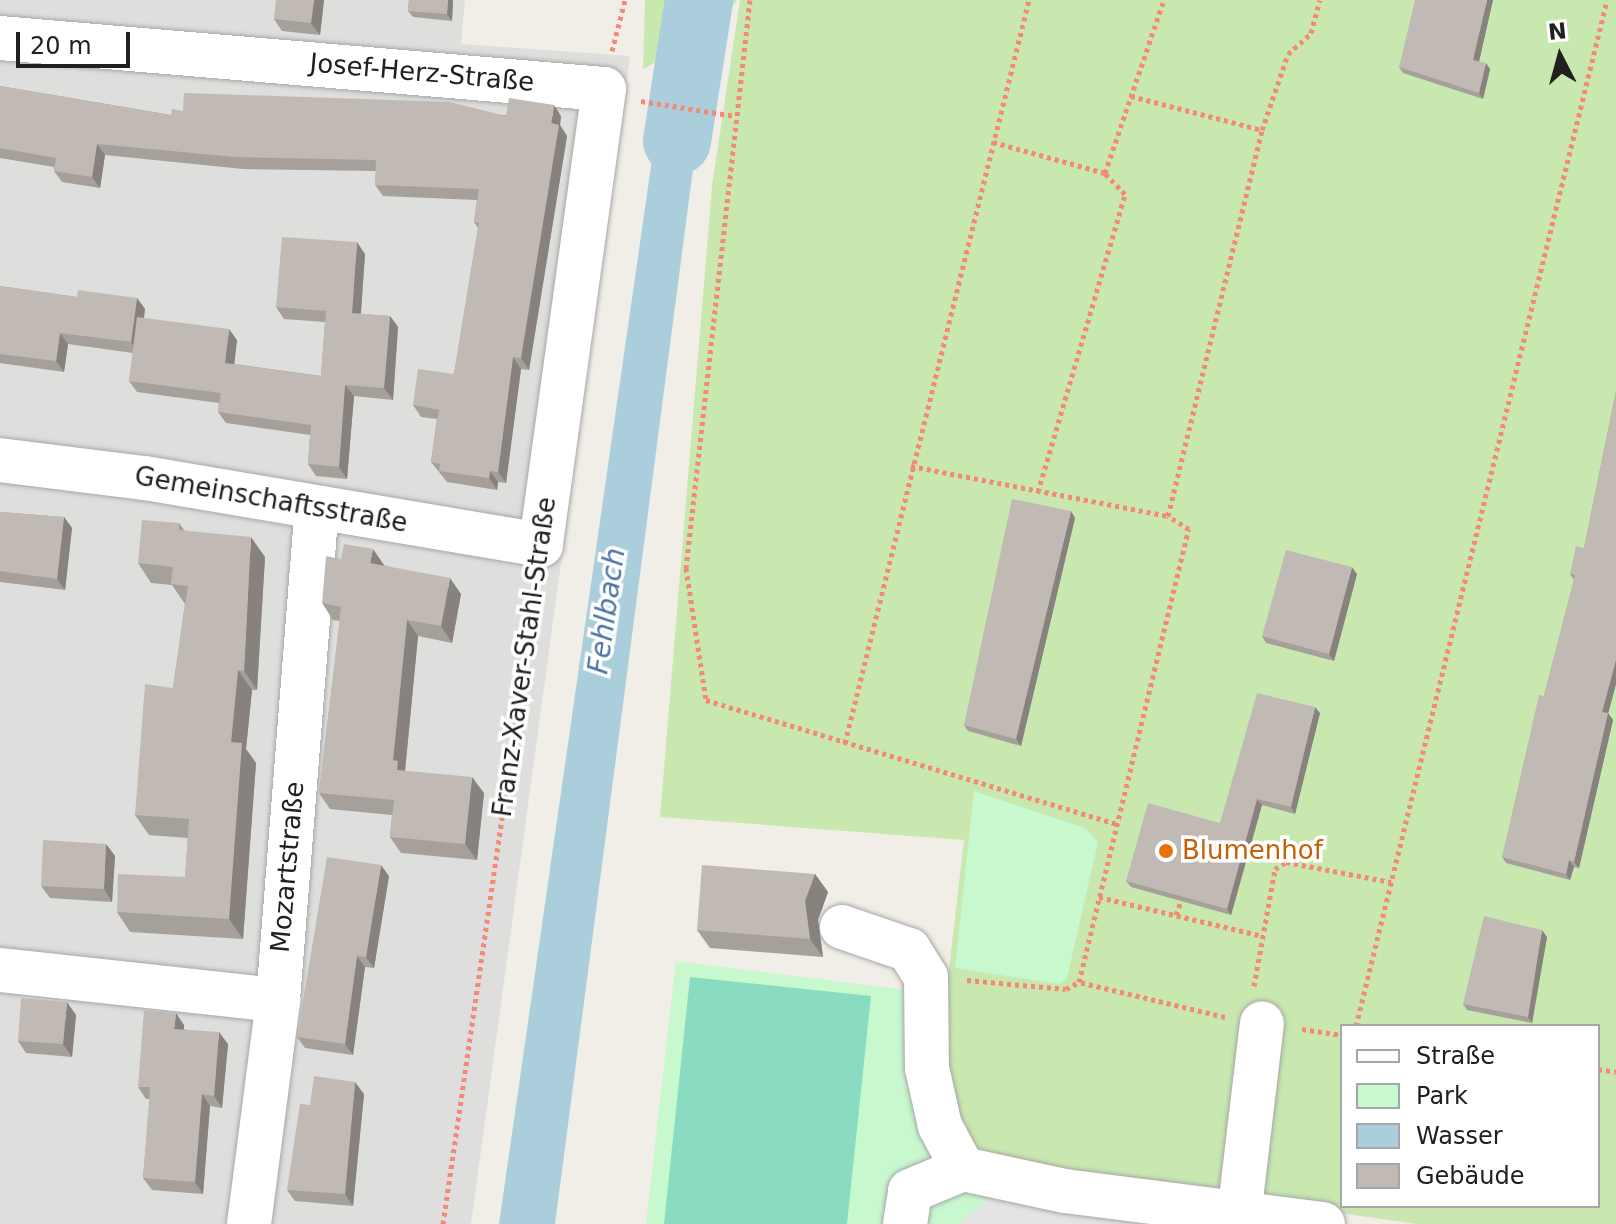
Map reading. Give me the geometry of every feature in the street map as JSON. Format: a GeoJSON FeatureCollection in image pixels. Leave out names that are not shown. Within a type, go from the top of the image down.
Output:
{"type":"FeatureCollection","features":[{"type":"Feature","properties":{"kind":"street","name":"Josef-Herz-Straße"},"geometry":{"type":"LineString","coordinates":[[0,38],[621,95]]}},
{"type":"Feature","properties":{"kind":"street","name":"Franz-Xaver-Stahl-Straße"},"geometry":{"type":"LineString","coordinates":[[541,545],[621,95]]}},
{"type":"Feature","properties":{"kind":"street","name":"Gemeinschaftsstraße"},"geometry":{"type":"LineString","coordinates":[[0,460],[541,545]]}},
{"type":"Feature","properties":{"kind":"street","name":"Mozartstraße"},"geometry":{"type":"LineString","coordinates":[[249,1224],[278,1000],[317,509]]}},
{"type":"Feature","properties":{"kind":"street"},"geometry":{"type":"LineString","coordinates":[[842,927],[909,950],[926,977],[927,1068],[940,1126],[963,1169]]}},
{"type":"Feature","properties":{"kind":"street"},"geometry":{"type":"LineString","coordinates":[[0,970],[278,1000]]}},
{"type":"Feature","properties":{"kind":"street"},"geometry":{"type":"LineString","coordinates":[[1239,1218],[1256,1023]]}},
{"type":"Feature","properties":{"kind":"street"},"geometry":{"type":"LineString","coordinates":[[905,1224],[910,1191],[963,1169],[1065,1191],[1239,1218],[1323,1224]]}},
{"type":"Feature","properties":{"kind":"path"},"geometry":{"type":"LineString","coordinates":[[625,0],[621,95],[735,116]]}},
{"type":"Feature","properties":{"kind":"path"},"geometry":{"type":"LineString","coordinates":[[750,0],[686,568],[706,700],[1116,824]]}},
{"type":"Feature","properties":{"kind":"path"},"geometry":{"type":"LineString","coordinates":[[845,743],[911,466],[1029,0]]}},
{"type":"Feature","properties":{"kind":"path"},"geometry":{"type":"LineString","coordinates":[[1105,173],[1164,0]]}},
{"type":"Feature","properties":{"kind":"path"},"geometry":{"type":"LineString","coordinates":[[1168,516],[1262,130],[1288,54],[1311,33],[1320,0]]}},
{"type":"Feature","properties":{"kind":"path"},"geometry":{"type":"LineString","coordinates":[[1356,1024],[1607,0]]}},
{"type":"Feature","properties":{"kind":"path"},"geometry":{"type":"LineString","coordinates":[[1131,96],[1262,130]]}},
{"type":"Feature","properties":{"kind":"path"},"geometry":{"type":"LineString","coordinates":[[993,142],[1105,173],[1125,194],[1038,492]]}},
{"type":"Feature","properties":{"kind":"path"},"geometry":{"type":"LineString","coordinates":[[911,466],[1168,516],[1189,529],[1079,982]]}},
{"type":"Feature","properties":{"kind":"path","name":"Franz-Xaver-Stahl-Straße"},"geometry":{"type":"LineString","coordinates":[[443,1224],[541,545]]}},
{"type":"Feature","properties":{"kind":"path"},"geometry":{"type":"LineString","coordinates":[[1256,1023],[1259,935],[1275,869],[1286,862],[1391,882]]}},
{"type":"Feature","properties":{"kind":"path"},"geometry":{"type":"LineString","coordinates":[[1099,897],[1259,935]]}},
{"type":"Feature","properties":{"kind":"path"},"geometry":{"type":"LineString","coordinates":[[1176,915],[1181,901]]}},
{"type":"Feature","properties":{"kind":"path"},"geometry":{"type":"LineString","coordinates":[[926,977],[1066,989],[1079,982],[1256,1023],[1340,1035]]}},
{"type":"Feature","properties":{"kind":"shaded area"},"geometry":{"type":"Polygon","coordinates":[[[0,0],[465,0],[461,44],[630,56],[471,1224],[0,1224],[0,0]]]}},
{"type":"Feature","properties":{"kind":"shaded area"},"geometry":{"type":"Polygon","coordinates":[[[988,1198],[1222,1224],[959,1224],[988,1198]]]}},
{"type":"Feature","properties":{"kind":"green space"},"geometry":{"type":"Polygon","coordinates":[[[645,0],[737,0],[716,30],[643,69],[645,0]]]}},
{"type":"Feature","properties":{"kind":"green space"},"geometry":{"type":"Polygon","coordinates":[[[740,0],[1616,0],[1616,1224],[1417,1224],[983,1162],[944,1102],[948,978],[964,840],[660,817],[712,186],[740,0]]]}},
{"type":"Feature","properties":{"kind":"green space"},"geometry":{"type":"Polygon","coordinates":[[[974,791],[1085,828],[1098,842],[1067,978],[1059,984],[955,968],[974,791]]]}},
{"type":"Feature","properties":{"kind":"green space"},"geometry":{"type":"Polygon","coordinates":[[[676,961],[946,995],[943,1042],[975,1181],[1335,1224],[646,1224],[676,961]]]}},
{"type":"Feature","properties":{"kind":"green space"},"geometry":{"type":"Polygon","coordinates":[[[690,977],[871,996],[847,1224],[664,1224],[690,977]]]}},
{"type":"Feature","properties":{"kind":"water"},"geometry":{"type":"Polygon","coordinates":[[[710,39],[555,1224],[499,1224],[666,62],[710,39]]]}},
{"type":"Feature","properties":{"kind":"building"},"geometry":{"type":"Polygon","coordinates":[[[276,0],[314,0],[311,23],[274,19],[276,0]]]}},
{"type":"Feature","properties":{"kind":"building"},"geometry":{"type":"Polygon","coordinates":[[[409,0],[448,0],[447,14],[408,11],[409,0]]]}},
{"type":"Feature","properties":{"kind":"building"},"geometry":{"type":"Polygon","coordinates":[[[1415,0],[1487,0],[1473,60],[1486,63],[1479,93],[1399,67],[1415,0]]]}},
{"type":"Feature","properties":{"kind":"building"},"geometry":{"type":"Polygon","coordinates":[[[0,86],[171,115],[172,109],[183,111],[184,93],[450,102],[506,116],[509,98],[554,105],[551,123],[559,125],[521,358],[513,357],[498,472],[490,471],[489,478],[439,471],[440,464],[431,462],[439,410],[413,405],[418,369],[454,374],[479,223],[474,222],[479,189],[375,185],[376,160],[235,157],[97,144],[92,177],[54,171],[56,158],[0,148],[0,86]]]}},
{"type":"Feature","properties":{"kind":"building"},"geometry":{"type":"Polygon","coordinates":[[[282,237],[357,242],[352,313],[390,316],[384,388],[345,385],[339,467],[308,464],[311,425],[218,412],[221,393],[129,381],[137,317],[229,329],[225,363],[321,376],[326,311],[276,307],[282,237]]]}},
{"type":"Feature","properties":{"kind":"building"},"geometry":{"type":"Polygon","coordinates":[[[0,286],[77,297],[78,290],[137,298],[131,342],[60,333],[56,361],[0,354],[0,286]]]}},
{"type":"Feature","properties":{"kind":"building"},"geometry":{"type":"Polygon","coordinates":[[[1616,391],[1616,660],[1602,712],[1608,713],[1574,862],[1569,860],[1566,874],[1502,857],[1539,695],[1544,696],[1575,575],[1570,574],[1576,546],[1584,548],[1616,391]]]}},
{"type":"Feature","properties":{"kind":"building"},"geometry":{"type":"Polygon","coordinates":[[[1012,499],[1071,511],[1016,739],[964,725],[1012,499]]]}},
{"type":"Feature","properties":{"kind":"building"},"geometry":{"type":"Polygon","coordinates":[[[0,512],[64,517],[57,579],[0,571],[0,512]]]}},
{"type":"Feature","properties":{"kind":"building"},"geometry":{"type":"Polygon","coordinates":[[[142,520],[179,523],[179,530],[251,537],[244,671],[238,670],[231,742],[242,743],[229,919],[117,912],[118,874],[185,877],[189,819],[135,815],[145,684],[173,688],[188,586],[171,584],[173,567],[138,563],[142,520]]]}},
{"type":"Feature","properties":{"kind":"building"},"geometry":{"type":"Polygon","coordinates":[[[344,544],[373,549],[370,563],[450,578],[441,626],[407,620],[393,760],[398,761],[397,770],[472,777],[465,844],[390,837],[394,800],[319,793],[341,607],[322,603],[326,556],[341,559],[344,544]]]}},
{"type":"Feature","properties":{"kind":"building"},"geometry":{"type":"Polygon","coordinates":[[[1286,550],[1352,567],[1329,654],[1262,636],[1286,550]]]}},
{"type":"Feature","properties":{"kind":"building"},"geometry":{"type":"Polygon","coordinates":[[[1257,693],[1315,707],[1291,807],[1257,799],[1227,909],[1126,881],[1148,803],[1220,823],[1257,693]]]}},
{"type":"Feature","properties":{"kind":"building"},"geometry":{"type":"Polygon","coordinates":[[[43,840],[106,844],[104,889],[41,886],[43,840]]]}},
{"type":"Feature","properties":{"kind":"building"},"geometry":{"type":"Polygon","coordinates":[[[327,857],[381,865],[366,957],[357,956],[345,1044],[297,1037],[327,857]]]}},
{"type":"Feature","properties":{"kind":"building"},"geometry":{"type":"Polygon","coordinates":[[[702,865],[815,874],[805,901],[810,939],[697,930],[702,865]]]}},
{"type":"Feature","properties":{"kind":"building"},"geometry":{"type":"Polygon","coordinates":[[[1484,916],[1542,930],[1528,1017],[1463,1004],[1484,916]]]}},
{"type":"Feature","properties":{"kind":"building"},"geometry":{"type":"Polygon","coordinates":[[[21,998],[67,1002],[63,1044],[18,1041],[21,998]]]}},
{"type":"Feature","properties":{"kind":"building"},"geometry":{"type":"Polygon","coordinates":[[[144,1010],[176,1013],[174,1029],[219,1032],[214,1096],[202,1094],[195,1182],[143,1178],[150,1087],[138,1087],[144,1010]]]}},
{"type":"Feature","properties":{"kind":"building"},"geometry":{"type":"Polygon","coordinates":[[[314,1076],[355,1082],[345,1194],[287,1190],[300,1104],[310,1105],[314,1076]]]}},
{"type":"Feature","properties":{"kind":"waterway","name":"Fehlbach"},"geometry":{"type":"LineString","coordinates":[[677,141],[699,0]]}},
{"type":"Feature","properties":{"kind":"place","name":"Blumenhof"},"geometry":{"type":"Point","coordinates":[1166,851]}}]}
